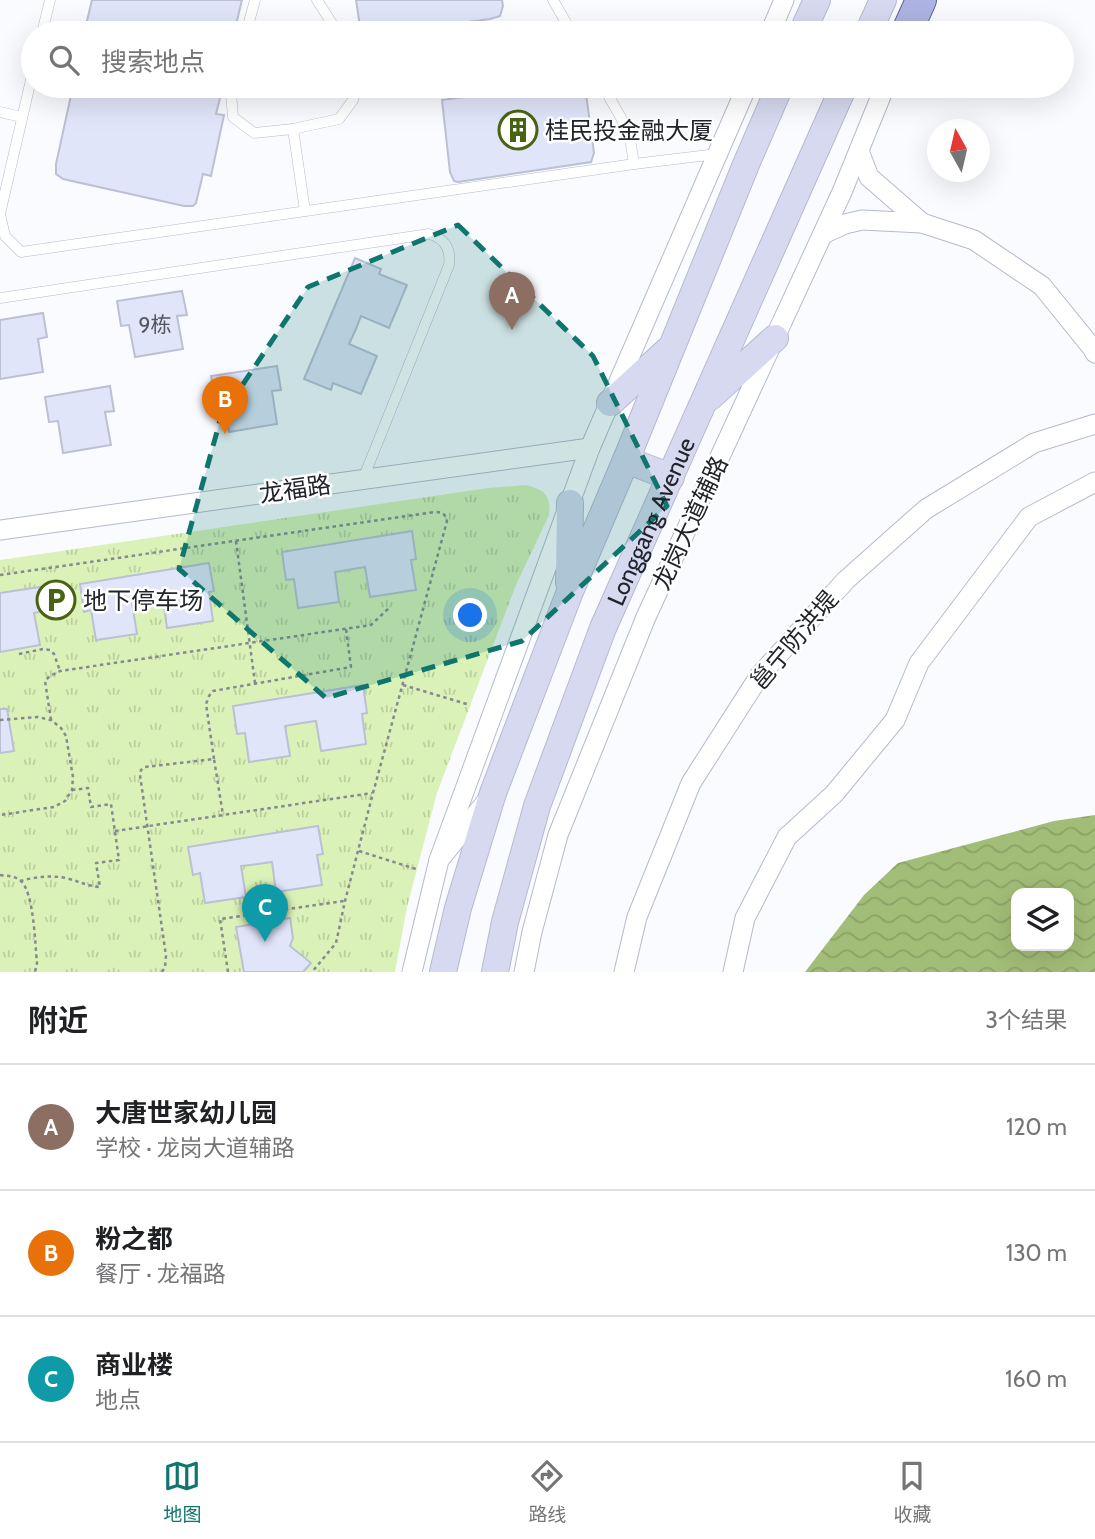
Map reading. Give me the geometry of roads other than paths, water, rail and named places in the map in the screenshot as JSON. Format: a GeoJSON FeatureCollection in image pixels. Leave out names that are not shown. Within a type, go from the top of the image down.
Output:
{"type":"FeatureCollection","features":[{"type":"Feature","properties":{"kind":"main road"},"geometry":{"type":"LineString","coordinates":[[807,21],[817,0]]}},
{"type":"Feature","properties":{"kind":"main road"},"geometry":{"type":"LineString","coordinates":[[873,21],[883,0]]}},
{"type":"Feature","properties":{"kind":"main road"},"geometry":{"type":"LineString","coordinates":[[906,21],[921,0]]}},
{"type":"Feature","properties":{"kind":"main road","name":"Longgang Avenue"},"geometry":{"type":"LineString","coordinates":[[443,972],[458,908],[493,793],[569,594],[775,98]]}},
{"type":"Feature","properties":{"kind":"main road","name":"Longgang Avenue"},"geometry":{"type":"LineString","coordinates":[[495,972],[505,922],[537,806],[603,628],[839,98]]}},
{"type":"Feature","properties":{"kind":"main road"},"geometry":{"type":"LineString","coordinates":[[703,402],[775,338]]}},
{"type":"Feature","properties":{"kind":"main road"},"geometry":{"type":"LineString","coordinates":[[610,403],[671,347]]}},
{"type":"Feature","properties":{"kind":"main road"},"geometry":{"type":"LineString","coordinates":[[626,460],[671,477]]}},
{"type":"Feature","properties":{"kind":"main road"},"geometry":{"type":"LineString","coordinates":[[569,594],[570,503]]}},
{"type":"Feature","properties":{"kind":"street"},"geometry":{"type":"LineString","coordinates":[[775,21],[784,0]]}},
{"type":"Feature","properties":{"kind":"street"},"geometry":{"type":"LineString","coordinates":[[412,972],[437,867],[590,448],[742,98]]}},
{"type":"Feature","properties":{"kind":"street","name":"龙岗大道辅路"},"geometry":{"type":"LineString","coordinates":[[524,972],[558,835],[646,617],[823,234],[880,98]]}},
{"type":"Feature","properties":{"kind":"street"},"geometry":{"type":"LineString","coordinates":[[859,151],[869,177],[922,223]]}},
{"type":"Feature","properties":{"kind":"street"},"geometry":{"type":"LineString","coordinates":[[823,234],[845,223],[862,220],[922,223],[974,240],[1042,286],[1095,353]]}},
{"type":"Feature","properties":{"kind":"street","name":"邕宁防洪堤"},"geometry":{"type":"LineString","coordinates":[[624,972],[637,916],[691,783],[760,675],[846,580],[926,509],[1034,443],[1095,424]]}},
{"type":"Feature","properties":{"kind":"street","name":"龙福路"},"geometry":{"type":"LineString","coordinates":[[0,530],[590,448]]}},
{"type":"Feature","properties":{"kind":"street"},"geometry":{"type":"LineString","coordinates":[[733,972],[745,918],[787,837],[834,794],[895,720],[919,663],[1029,517],[1095,482]]}},
{"type":"Feature","properties":{"kind":"street"},"geometry":{"type":"LineString","coordinates":[[437,867],[493,793]]}},
{"type":"Feature","properties":{"kind":"lane"},"geometry":{"type":"LineString","coordinates":[[45,21],[50,0]]}},
{"type":"Feature","properties":{"kind":"lane"},"geometry":{"type":"LineString","coordinates":[[249,21],[255,0]]}},
{"type":"Feature","properties":{"kind":"lane"},"geometry":{"type":"LineString","coordinates":[[317,0],[330,21]]}},
{"type":"Feature","properties":{"kind":"lane"},"geometry":{"type":"LineString","coordinates":[[553,0],[565,21]]}},
{"type":"Feature","properties":{"kind":"lane"},"geometry":{"type":"LineString","coordinates":[[27,98],[0,214],[5,236],[20,253],[717,154]]}},
{"type":"Feature","properties":{"kind":"lane"},"geometry":{"type":"LineString","coordinates":[[231,98],[233,117],[254,133],[293,129],[338,119],[353,98]]}},
{"type":"Feature","properties":{"kind":"lane"},"geometry":{"type":"LineString","coordinates":[[610,98],[629,132],[634,164]]}},
{"type":"Feature","properties":{"kind":"lane"},"geometry":{"type":"LineString","coordinates":[[0,112],[22,117]]}},
{"type":"Feature","properties":{"kind":"lane"},"geometry":{"type":"LineString","coordinates":[[293,129],[305,211]]}},
{"type":"Feature","properties":{"kind":"lane"},"geometry":{"type":"LineString","coordinates":[[0,298],[429,234],[438,236],[445,242],[449,265],[363,479]]}},
{"type":"Feature","properties":{"kind":"water"},"geometry":{"type":"Polygon","coordinates":[[[1095,815],[1095,972],[805,972],[864,895],[898,863],[1054,821],[1095,815]]]}},
{"type":"Feature","properties":{"kind":"place","name":"桂民投金融大厦"},"geometry":{"type":"Point","coordinates":[518,130]}},
{"type":"Feature","properties":{"kind":"place","name":"大唐世家幼儿园"},"geometry":{"type":"Point","coordinates":[512,330]}},
{"type":"Feature","properties":{"kind":"place","name":"粉之都"},"geometry":{"type":"Point","coordinates":[225,434]}},
{"type":"Feature","properties":{"kind":"place","name":"地下停车场"},"geometry":{"type":"Point","coordinates":[56,600]}},
{"type":"Feature","properties":{"kind":"place","name":"商业楼"},"geometry":{"type":"Point","coordinates":[265,942]}}]}
